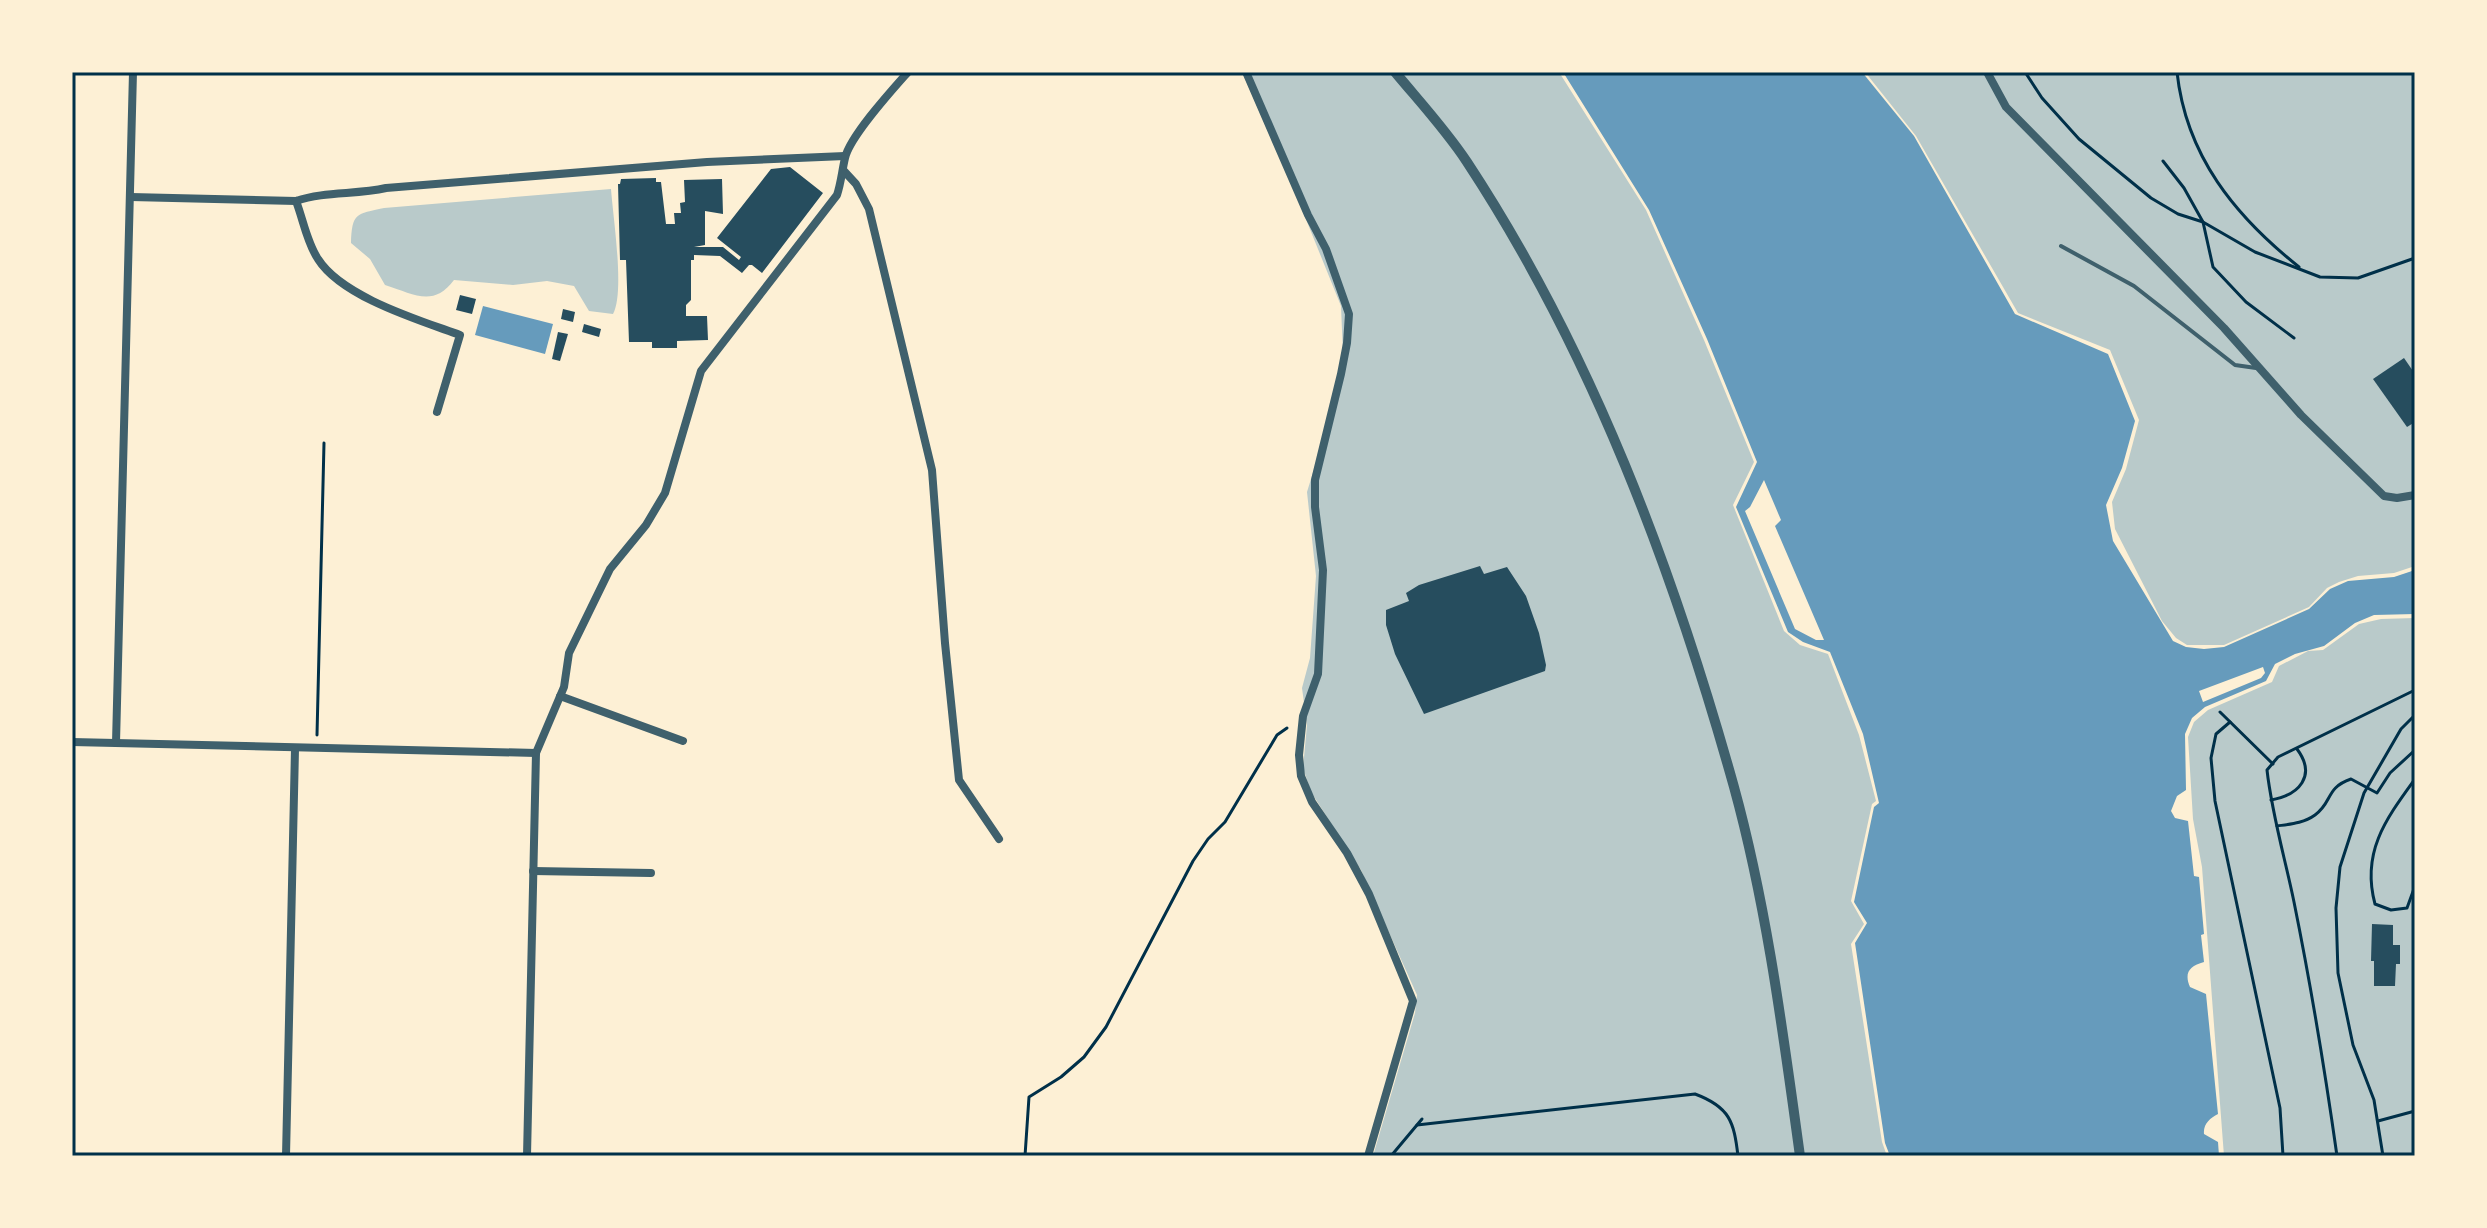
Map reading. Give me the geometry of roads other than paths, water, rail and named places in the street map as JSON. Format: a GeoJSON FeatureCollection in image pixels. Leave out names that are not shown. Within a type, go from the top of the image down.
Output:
{"type":"FeatureCollection","features":[{"type":"Feature","properties":{"kind":"street"},"geometry":{"type":"LineString","coordinates":[[116,743],[133,72]]}},
{"type":"Feature","properties":{"kind":"street"},"geometry":{"type":"LineString","coordinates":[[527,1156],[536,753],[560,696],[569,653],[610,569],[646,525],[665,493],[701,371],[837,195],[845,156],[873,112],[908,72]]}},
{"type":"Feature","properties":{"kind":"street"},"geometry":{"type":"LineString","coordinates":[[1246,72],[1302,202],[1326,249],[1349,314],[1341,374],[1315,480],[1323,585],[1318,674],[1303,716],[1299,755],[1301,776],[1312,802],[1347,853],[1369,894],[1413,1001],[1368,1156]]}},
{"type":"Feature","properties":{"kind":"street"},"geometry":{"type":"LineString","coordinates":[[1395,72],[1465,160],[1541,283],[1612,434],[1650,529],[1695,659],[1734,789],[1765,927],[1800,1156]]}},
{"type":"Feature","properties":{"kind":"street"},"geometry":{"type":"LineString","coordinates":[[1987,72],[2006,107],[2213,317],[2301,415],[2384,496],[2397,498],[2415,495]]}},
{"type":"Feature","properties":{"kind":"street"},"geometry":{"type":"LineString","coordinates":[[131,197],[296,201],[311,196],[364,193],[386,188],[707,162],[845,156]]}},
{"type":"Feature","properties":{"kind":"street"},"geometry":{"type":"LineString","coordinates":[[844,171],[856,184],[869,209],[932,470],[959,780],[999,839]]}},
{"type":"Feature","properties":{"kind":"street"},"geometry":{"type":"LineString","coordinates":[[296,201],[317,258],[329,273],[376,305],[460,335],[437,412]]}},
{"type":"Feature","properties":{"kind":"street"},"geometry":{"type":"LineString","coordinates":[[560,696],[683,741]]}},
{"type":"Feature","properties":{"kind":"street"},"geometry":{"type":"LineString","coordinates":[[72,742],[536,753]]}},
{"type":"Feature","properties":{"kind":"street"},"geometry":{"type":"LineString","coordinates":[[286,1156],[295,749]]}},
{"type":"Feature","properties":{"kind":"street"},"geometry":{"type":"LineString","coordinates":[[533,871],[651,873]]}},
{"type":"Feature","properties":{"kind":"lane"},"geometry":{"type":"LineString","coordinates":[[2061,246],[2134,286],[2235,365],[2260,368]]}},
{"type":"Feature","properties":{"kind":"water"},"geometry":{"type":"Polygon","coordinates":[[[1563,72],[1862,72],[1914,136],[2015,314],[2108,354],[2135,421],[2122,468],[2106,505],[2113,541],[2173,641],[2186,647],[2224,647],[2309,609],[2330,589],[2348,581],[2394,577],[2415,570],[2415,614],[2374,615],[2355,623],[2324,646],[2295,654],[2275,664],[2266,681],[2205,707],[2192,718],[2185,734],[2186,790],[2177,796],[2171,811],[2175,818],[2188,821],[2194,876],[2199,877],[2204,962],[2191,968],[2188,978],[2190,987],[2206,994],[2218,1114],[2208,1122],[2204,1134],[2218,1142],[2219,1156],[1890,1156],[1885,1143],[1855,943],[1867,923],[1854,902],[1874,807],[1879,803],[1863,734],[1830,652],[1803,642],[1788,632],[1736,507],[1757,462],[1707,339],[1649,210],[1563,72]],[[1764,480],[1745,511],[1795,629],[1816,640],[1824,640],[1775,526],[1781,520],[1764,480]],[[2263,667],[2199,691],[2203,702],[2261,678],[2265,673],[2263,667]]]}},
{"type":"Feature","properties":{"kind":"water"},"geometry":{"type":"Polygon","coordinates":[[[483,306],[553,324],[545,354],[475,335],[483,306]]]}}]}
